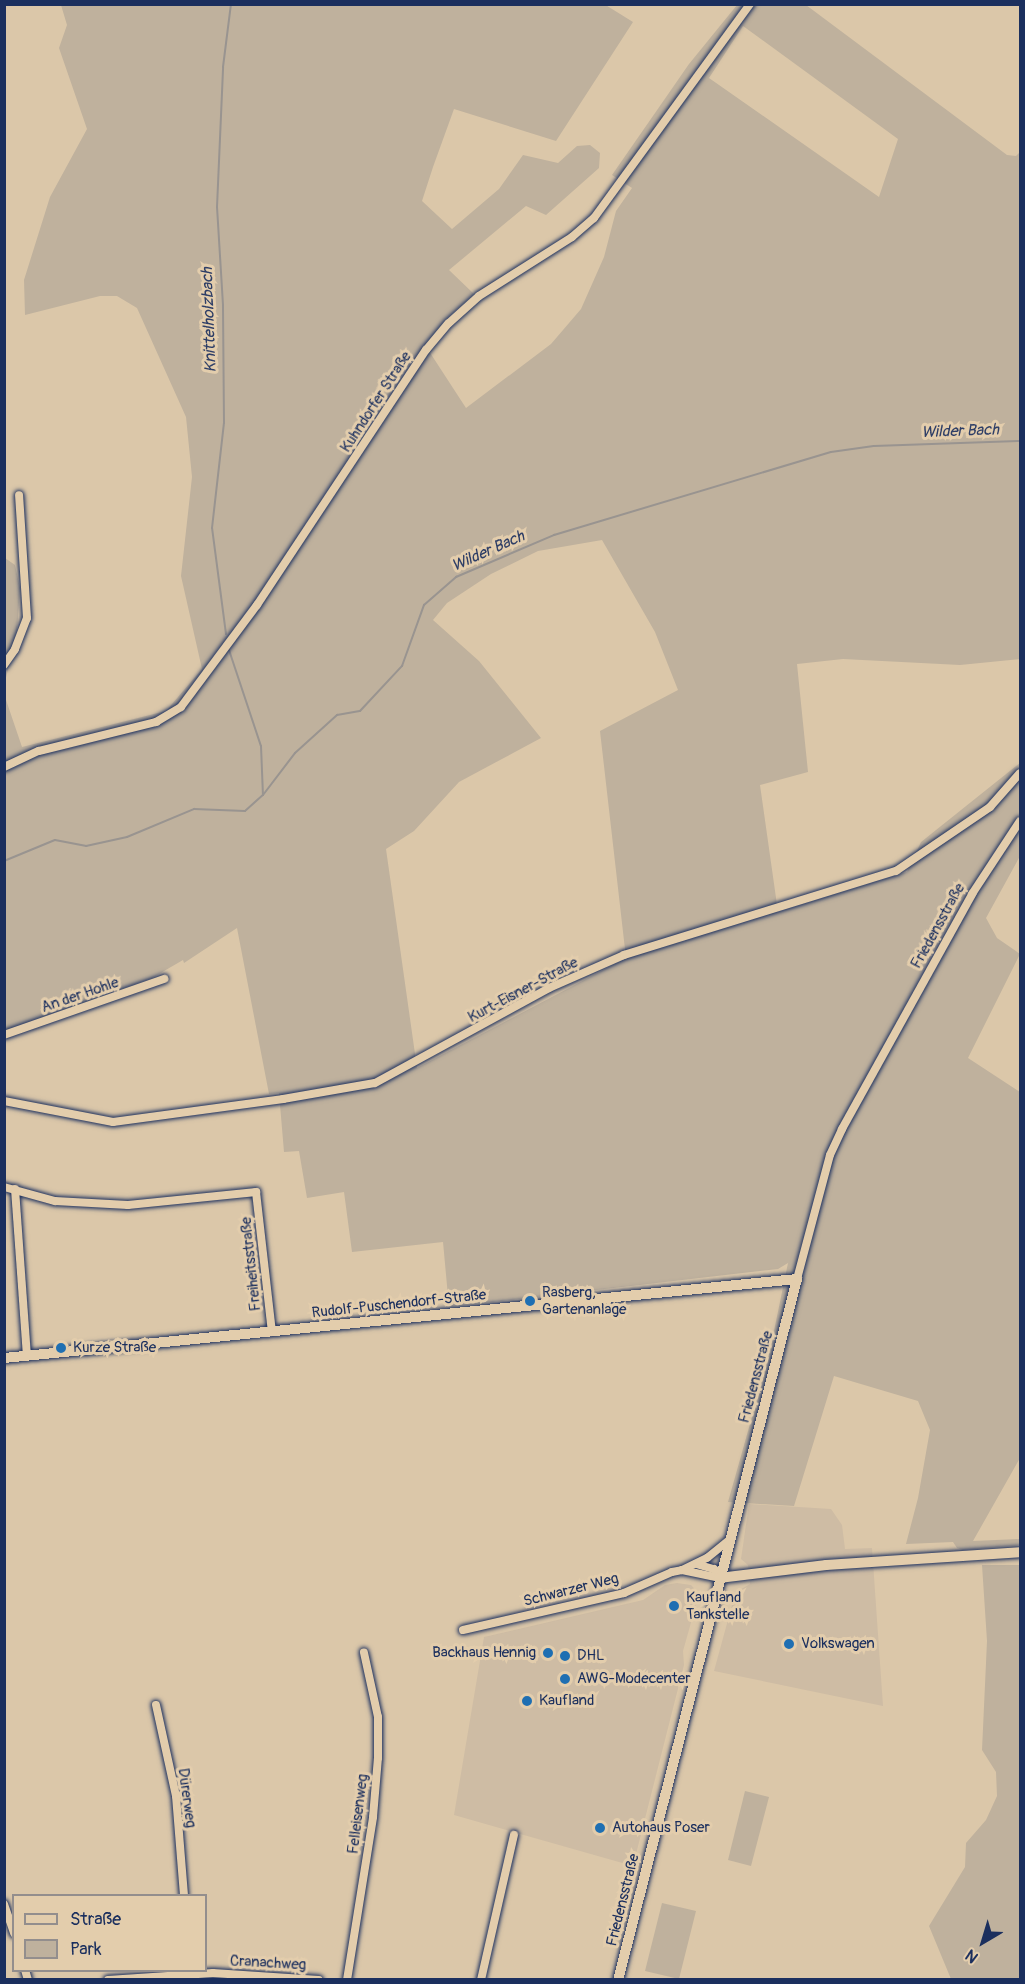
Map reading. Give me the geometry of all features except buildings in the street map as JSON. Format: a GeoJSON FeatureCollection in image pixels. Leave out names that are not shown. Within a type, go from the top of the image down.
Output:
{"type":"FeatureCollection","features":[{"type":"Feature","properties":{"kind":"street","name":"Kuhndorfer Straße"},"geometry":{"type":"LineString","coordinates":[[4,767],[32,753],[156,722],[181,707],[253,611],[426,351],[449,323],[479,296],[572,237],[594,218],[750,4]]}},
{"type":"Feature","properties":{"kind":"street"},"geometry":{"type":"LineString","coordinates":[[4,665],[15,649],[27,618],[20,495]]}},
{"type":"Feature","properties":{"kind":"street","name":"Kurt-Eisner-Straße"},"geometry":{"type":"LineString","coordinates":[[4,1101],[113,1122],[283,1099],[375,1083],[549,988],[624,955],[896,872],[990,807],[1020,772]]}},
{"type":"Feature","properties":{"kind":"street","name":"Friedensstraße"},"geometry":{"type":"LineString","coordinates":[[618,1980],[728,1541],[830,1155],[842,1129],[972,894],[1020,821]]}},
{"type":"Feature","properties":{"kind":"street","name":"An der Hohle"},"geometry":{"type":"LineString","coordinates":[[4,1035],[164,979]]}},
{"type":"Feature","properties":{"kind":"street"},"geometry":{"type":"LineString","coordinates":[[4,1187],[15,1189],[27,1356]]}},
{"type":"Feature","properties":{"kind":"street","name":"Freiheitsstraße"},"geometry":{"type":"LineString","coordinates":[[15,1189],[55,1201],[128,1205],[256,1192],[272,1332]]}},
{"type":"Feature","properties":{"kind":"street","name":"Rudolf-Puschendorf-Straße"},"geometry":{"type":"LineString","coordinates":[[4,1358],[797,1279]]}},
{"type":"Feature","properties":{"kind":"street","name":"Schwarzer Weg"},"geometry":{"type":"LineString","coordinates":[[463,1630],[624,1593],[665,1574],[696,1564],[728,1541]]}},
{"type":"Feature","properties":{"kind":"street"},"geometry":{"type":"LineString","coordinates":[[682,1570],[719,1578],[826,1565],[1020,1552]]}},
{"type":"Feature","properties":{"kind":"street"},"geometry":{"type":"LineString","coordinates":[[696,1564],[714,1569],[719,1578]]}},
{"type":"Feature","properties":{"kind":"street","name":"Felleisenweg"},"geometry":{"type":"LineString","coordinates":[[347,1980],[373,1817],[378,1758],[378,1717],[364,1653]]}},
{"type":"Feature","properties":{"kind":"street","name":"Dürerweg"},"geometry":{"type":"LineString","coordinates":[[156,1705],[176,1796],[184,1894]]}},
{"type":"Feature","properties":{"kind":"street"},"geometry":{"type":"LineString","coordinates":[[481,1980],[514,1835]]}},
{"type":"Feature","properties":{"kind":"street"},"geometry":{"type":"LineString","coordinates":[[4,1904],[12,1927]]}},
{"type":"Feature","properties":{"kind":"street","name":"Cranachweg"},"geometry":{"type":"LineString","coordinates":[[108,1980],[189,1972],[253,1974],[319,1980]]}},
{"type":"Feature","properties":{"kind":"shaded area"},"geometry":{"type":"Polygon","coordinates":[[[749,1504],[831,1509],[842,1525],[845,1549],[872,1548],[883,1706],[714,1671],[734,1598],[738,1591],[750,1584],[748,1565],[741,1559],[749,1504]]]}},
{"type":"Feature","properties":{"kind":"shaded area"},"geometry":{"type":"Polygon","coordinates":[[[677,1583],[691,1585],[699,1594],[683,1651],[684,1665],[633,1866],[454,1815],[484,1637],[643,1600],[665,1585],[677,1583]]]}},
{"type":"Feature","properties":{"kind":"green space"},"geometry":{"type":"Polygon","coordinates":[[[604,4],[633,22],[556,141],[454,109],[422,201],[452,229],[499,189],[523,155],[558,163],[577,146],[590,145],[600,153],[599,168],[546,215],[526,206],[449,270],[474,294],[446,319],[425,345],[466,408],[551,344],[581,309],[604,257],[616,211],[632,188],[612,175],[689,64],[737,5],[806,5],[1007,155],[1016,156],[1020,152],[1020,659],[960,665],[843,659],[797,664],[808,772],[760,785],[778,912],[907,872],[921,842],[1020,763],[1020,856],[986,918],[997,938],[1020,954],[968,1058],[1020,1092],[1020,1458],[973,1541],[1020,1539],[1020,1545],[963,1550],[957,1548],[953,1542],[906,1544],[918,1498],[930,1430],[918,1401],[834,1376],[794,1506],[728,1502],[768,1360],[788,1263],[778,1269],[449,1307],[443,1242],[352,1252],[344,1192],[307,1198],[299,1151],[284,1152],[279,1093],[269,1094],[237,928],[184,963],[183,960],[152,978],[5,1031],[4,694],[22,747],[166,711],[202,669],[181,576],[192,477],[186,417],[137,308],[117,296],[100,296],[25,315],[24,280],[50,197],[87,129],[59,48],[67,25],[61,5],[604,4]],[[743,26],[709,78],[879,197],[898,139],[743,26]],[[602,540],[538,551],[491,574],[447,603],[433,620],[479,661],[541,738],[459,782],[414,831],[386,849],[417,1068],[626,958],[600,731],[678,690],[655,632],[602,540]]]}},
{"type":"Feature","properties":{"kind":"green space"},"geometry":{"type":"Polygon","coordinates":[[[5,558],[15,565],[20,588],[17,631],[5,682],[5,558]]]}},
{"type":"Feature","properties":{"kind":"green space"},"geometry":{"type":"Polygon","coordinates":[[[982,1565],[1020,1565],[1020,1979],[951,1979],[929,1926],[965,1867],[966,1843],[986,1820],[997,1796],[996,1772],[982,1750],[987,1641],[982,1565]]]}},
{"type":"Feature","properties":{"kind":"green space"},"geometry":{"type":"Polygon","coordinates":[[[745,1791],[769,1797],[751,1866],[728,1860],[745,1791]]]}},
{"type":"Feature","properties":{"kind":"green space"},"geometry":{"type":"Polygon","coordinates":[[[662,1903],[696,1911],[679,1979],[645,1971],[662,1903]]]}},
{"type":"Feature","properties":{"kind":"waterway","name":"Knittelholzbach"},"geometry":{"type":"LineString","coordinates":[[226,634],[212,528],[224,423],[223,305],[217,207],[223,67],[231,4]]}},
{"type":"Feature","properties":{"kind":"waterway","name":"Wilder Bach"},"geometry":{"type":"LineString","coordinates":[[4,861],[55,840],[86,846],[127,837],[194,809],[245,811],[263,795],[295,753],[337,715],[360,711],[402,666],[424,605],[456,577],[554,535],[831,452],[874,446],[1020,441]]}},
{"type":"Feature","properties":{"kind":"waterway","name":"Knittelholzbach"},"geometry":{"type":"LineString","coordinates":[[229,650],[261,746],[263,795]]}},
{"type":"Feature","properties":{"kind":"place","name":"Rasberg, Gartenanlage"},"geometry":{"type":"Point","coordinates":[530,1301]}},
{"type":"Feature","properties":{"kind":"place","name":"Kurze Straße"},"geometry":{"type":"Point","coordinates":[61,1348]}},
{"type":"Feature","properties":{"kind":"place","name":"Kaufland Tankstelle"},"geometry":{"type":"Point","coordinates":[674,1606]}},
{"type":"Feature","properties":{"kind":"place","name":"Volkswagen"},"geometry":{"type":"Point","coordinates":[789,1644]}},
{"type":"Feature","properties":{"kind":"place","name":"Backhaus Hennig"},"geometry":{"type":"Point","coordinates":[548,1653]}},
{"type":"Feature","properties":{"kind":"place","name":"DHL"},"geometry":{"type":"Point","coordinates":[565,1656]}},
{"type":"Feature","properties":{"kind":"place","name":"AWG-Modecenter"},"geometry":{"type":"Point","coordinates":[565,1679]}},
{"type":"Feature","properties":{"kind":"place","name":"Kaufland"},"geometry":{"type":"Point","coordinates":[527,1701]}},
{"type":"Feature","properties":{"kind":"place","name":"Autohaus Poser"},"geometry":{"type":"Point","coordinates":[600,1828]}}]}
